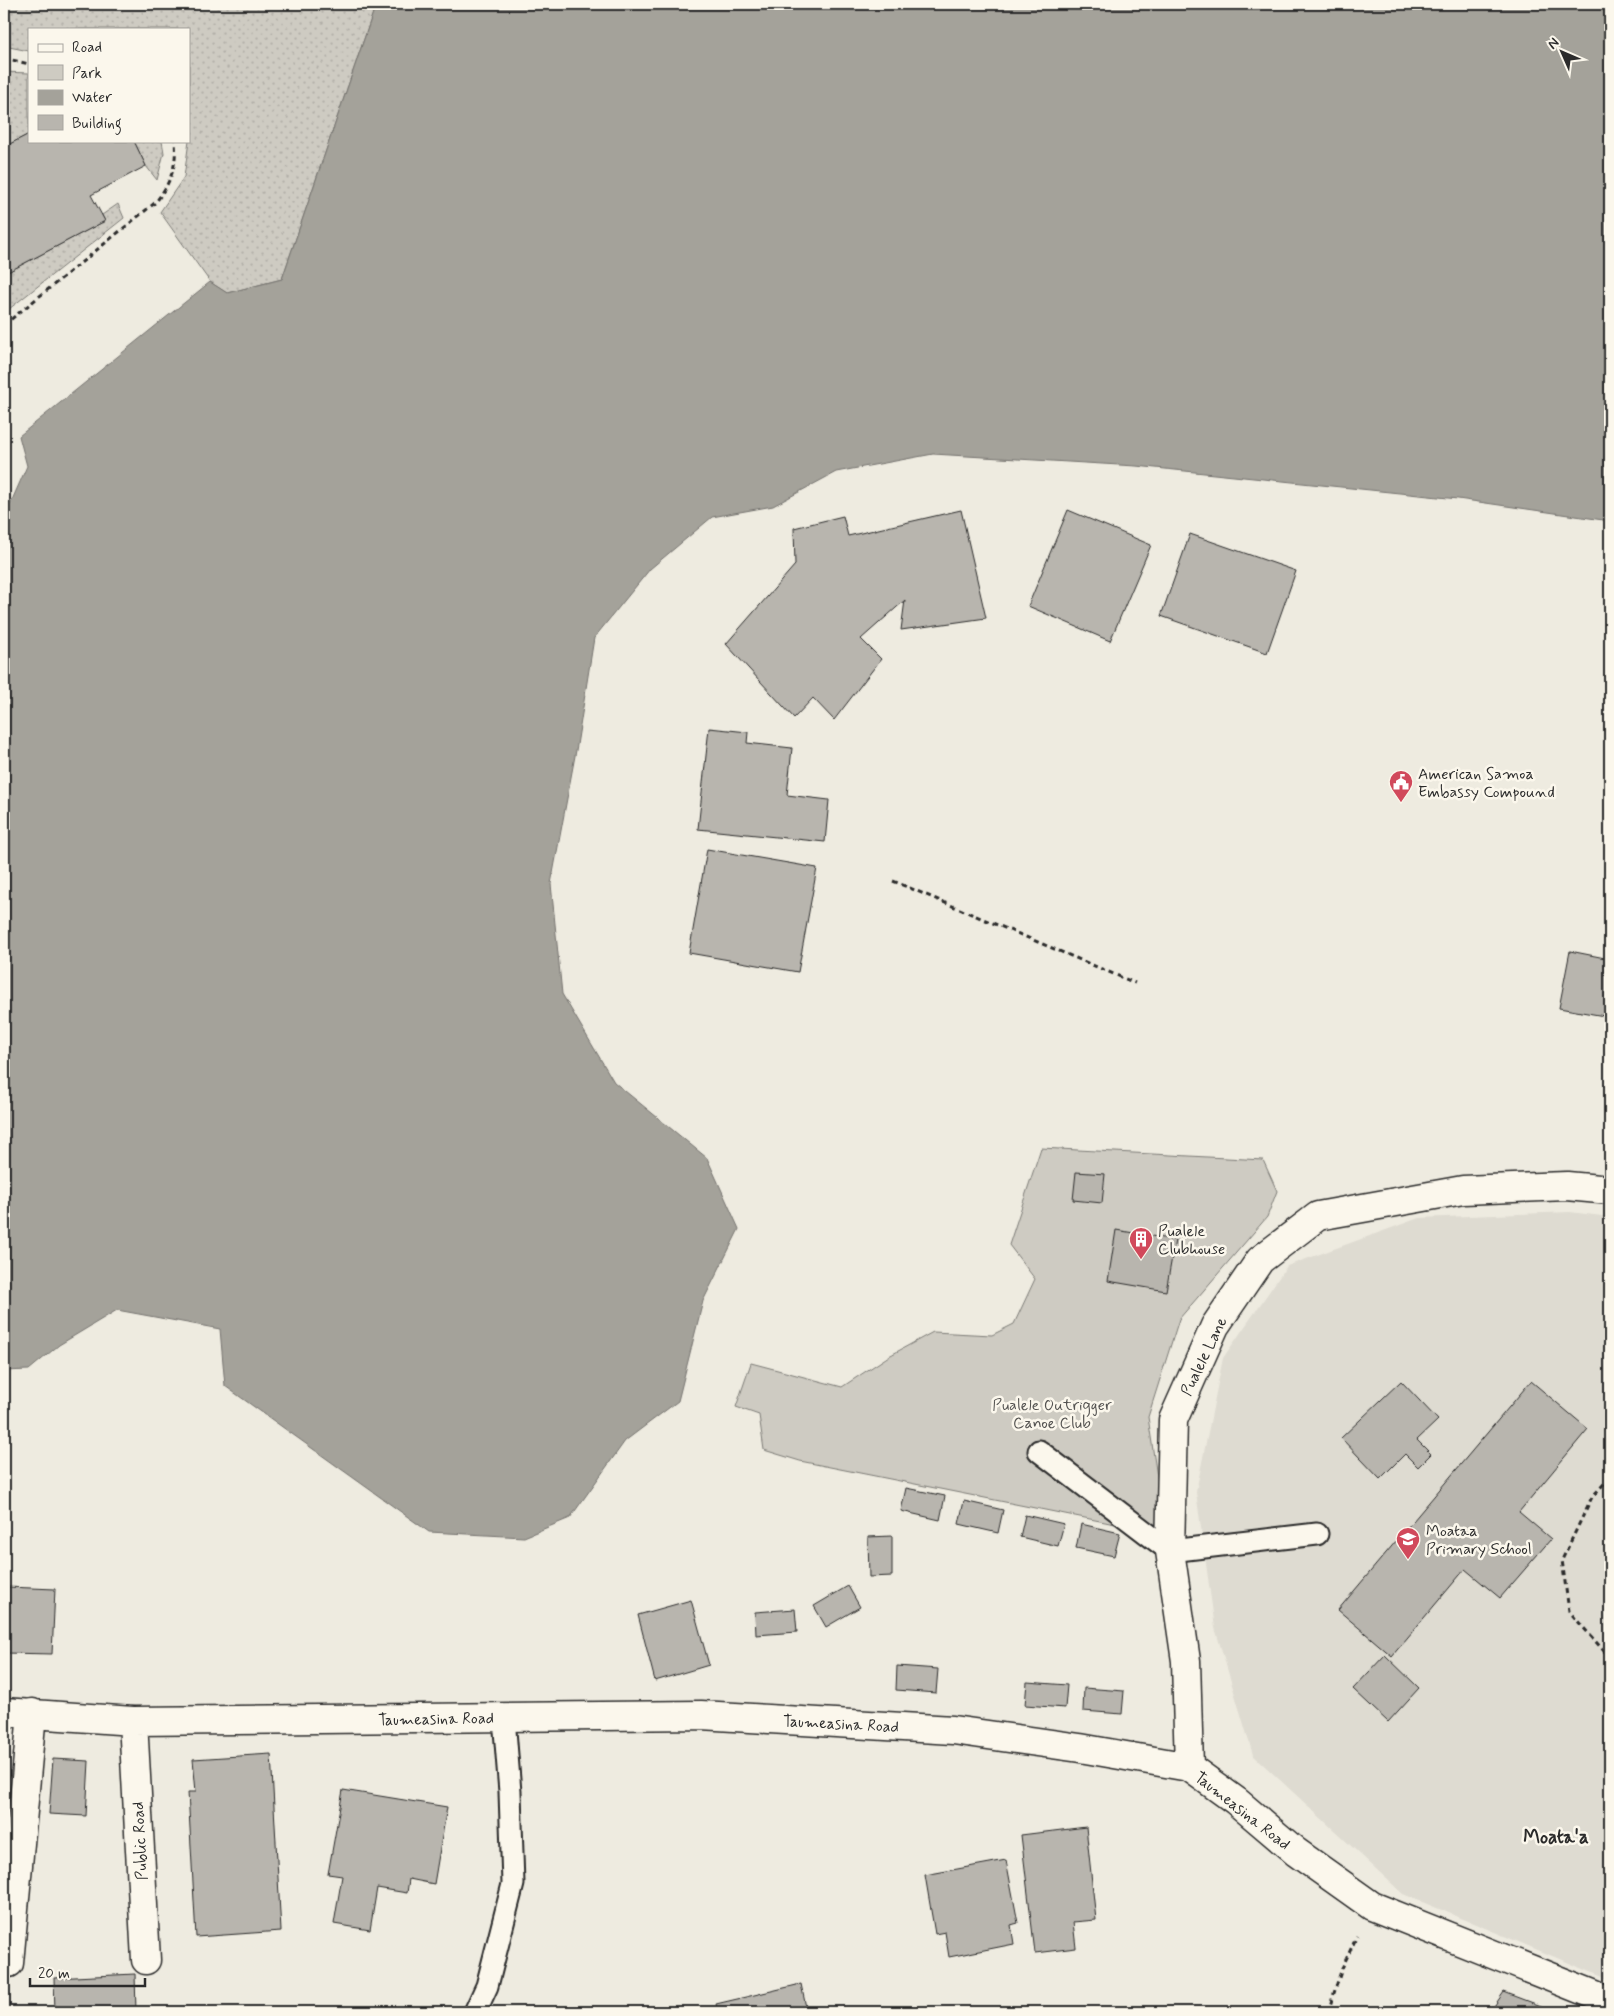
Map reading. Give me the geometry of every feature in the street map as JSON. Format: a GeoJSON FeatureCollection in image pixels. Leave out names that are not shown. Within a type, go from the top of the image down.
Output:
{"type":"FeatureCollection","features":[{"type":"Feature","properties":{"kind":"street","name":"Pualele Lane"},"geometry":{"type":"LineString","coordinates":[[1189,1768],[1186,1661],[1170,1551],[1172,1420],[1215,1326],[1260,1260],[1318,1216],[1463,1190],[1568,1186],[1610,1190]]}},
{"type":"Feature","properties":{"kind":"street","name":"Taumeasina Road"},"geometry":{"type":"LineString","coordinates":[[4,1712],[133,1721],[701,1715],[953,1730],[1080,1748],[1189,1768],[1236,1801],[1296,1852],[1372,1906],[1610,2001]]}},
{"type":"Feature","properties":{"kind":"street"},"geometry":{"type":"LineString","coordinates":[[9,1963],[32,1713]]}},
{"type":"Feature","properties":{"kind":"street","name":"Public Road"},"geometry":{"type":"LineString","coordinates":[[133,1721],[146,1960]]}},
{"type":"Feature","properties":{"kind":"lane"},"geometry":{"type":"LineString","coordinates":[[1040,1451],[1170,1551],[1317,1534]]}},
{"type":"Feature","properties":{"kind":"lane"},"geometry":{"type":"LineString","coordinates":[[475,2012],[487,1986],[514,1884],[510,1792],[504,1718]]}},
{"type":"Feature","properties":{"kind":"path"},"geometry":{"type":"LineString","coordinates":[[4,58],[28,64]]}},
{"type":"Feature","properties":{"kind":"path"},"geometry":{"type":"LineString","coordinates":[[4,326],[156,202],[169,184],[176,158],[174,142]]}},
{"type":"Feature","properties":{"kind":"path"},"geometry":{"type":"LineString","coordinates":[[893,881],[1135,983]]}},
{"type":"Feature","properties":{"kind":"path"},"geometry":{"type":"LineString","coordinates":[[1610,1477],[1592,1497],[1562,1560],[1569,1611],[1610,1658]]}},
{"type":"Feature","properties":{"kind":"path"},"geometry":{"type":"LineString","coordinates":[[1328,2012],[1342,1968],[1372,1906]]}},
{"type":"Feature","properties":{"kind":"shaded area","name":"Moataa Primary School"},"geometry":{"type":"Polygon","coordinates":[[[1570,1212],[1610,1217],[1610,1980],[1403,1894],[1253,1755],[1215,1628],[1196,1492],[1223,1358],[1287,1266],[1419,1218],[1570,1212]]]}},
{"type":"Feature","properties":{"kind":"green space"},"geometry":{"type":"Polygon","coordinates":[[[4,4],[376,4],[282,279],[227,293],[210,282],[160,212],[184,177],[190,142],[190,28],[28,28],[28,51],[4,46],[4,4]]]}},
{"type":"Feature","properties":{"kind":"green space"},"geometry":{"type":"Polygon","coordinates":[[[4,72],[28,73],[28,135],[4,147],[4,72]]]}},
{"type":"Feature","properties":{"kind":"green space"},"geometry":{"type":"Polygon","coordinates":[[[134,142],[162,142],[164,153],[157,180],[146,166],[134,142]]]}},
{"type":"Feature","properties":{"kind":"green space"},"geometry":{"type":"Polygon","coordinates":[[[118,204],[124,218],[4,313],[4,274],[105,221],[102,215],[118,204]]]}},
{"type":"Feature","properties":{"kind":"green space","name":"Pualele Outrigger Canoe Club"},"geometry":{"type":"Polygon","coordinates":[[[1041,1148],[1263,1160],[1277,1191],[1267,1217],[1179,1319],[1148,1417],[1160,1497],[1160,1533],[800,1461],[764,1450],[759,1415],[736,1407],[751,1363],[842,1387],[889,1356],[933,1332],[992,1335],[1014,1324],[1035,1279],[1009,1245],[1041,1148]]]}},
{"type":"Feature","properties":{"kind":"water"},"geometry":{"type":"Polygon","coordinates":[[[376,4],[1610,4],[1610,521],[1458,499],[1136,466],[933,454],[836,472],[773,506],[712,517],[650,569],[594,638],[577,745],[551,884],[562,994],[614,1082],[707,1158],[739,1229],[703,1301],[678,1401],[625,1441],[570,1518],[524,1537],[429,1532],[225,1386],[220,1329],[117,1310],[59,1345],[29,1370],[4,1371],[4,509],[9,507],[27,466],[19,436],[210,282],[227,293],[282,279],[376,4]]]}},
{"type":"Feature","properties":{"kind":"building"},"geometry":{"type":"Polygon","coordinates":[[[28,135],[28,142],[134,142],[146,166],[91,195],[105,221],[4,274],[4,147],[28,135]]]}},
{"type":"Feature","properties":{"kind":"building"},"geometry":{"type":"Polygon","coordinates":[[[961,510],[986,618],[901,630],[905,600],[861,639],[881,659],[834,720],[813,698],[794,718],[726,644],[795,565],[794,528],[843,516],[848,536],[961,510]]]}},
{"type":"Feature","properties":{"kind":"building"},"geometry":{"type":"Polygon","coordinates":[[[1068,510],[1151,545],[1110,641],[1028,606],[1068,510]]]}},
{"type":"Feature","properties":{"kind":"building"},"geometry":{"type":"Polygon","coordinates":[[[1190,534],[1296,571],[1267,653],[1161,616],[1190,534]]]}},
{"type":"Feature","properties":{"kind":"building"},"geometry":{"type":"Polygon","coordinates":[[[709,728],[748,732],[747,743],[792,748],[787,795],[829,800],[825,842],[698,829],[709,728]]]}},
{"type":"Feature","properties":{"kind":"building"},"geometry":{"type":"Polygon","coordinates":[[[707,849],[817,868],[798,972],[689,953],[707,849]]]}},
{"type":"Feature","properties":{"kind":"building"},"geometry":{"type":"Polygon","coordinates":[[[1570,951],[1610,959],[1610,1017],[1559,1008],[1570,951]]]}},
{"type":"Feature","properties":{"kind":"building"},"geometry":{"type":"Polygon","coordinates":[[[1076,1172],[1105,1174],[1102,1203],[1073,1200],[1076,1172]]]}},
{"type":"Feature","properties":{"kind":"building","name":"Pualele Clubhouse"},"geometry":{"type":"Polygon","coordinates":[[[1116,1230],[1175,1240],[1166,1291],[1108,1281],[1116,1230]]]}},
{"type":"Feature","properties":{"kind":"building"},"geometry":{"type":"Polygon","coordinates":[[[1401,1381],[1438,1420],[1417,1440],[1431,1454],[1418,1467],[1405,1454],[1380,1479],[1341,1438],[1401,1381]]]}},
{"type":"Feature","properties":{"kind":"building"},"geometry":{"type":"Polygon","coordinates":[[[1531,1381],[1588,1429],[1519,1512],[1551,1539],[1500,1598],[1465,1569],[1392,1656],[1338,1610],[1531,1381]]]}},
{"type":"Feature","properties":{"kind":"building"},"geometry":{"type":"Polygon","coordinates":[[[906,1488],[945,1496],[940,1520],[901,1511],[906,1488]]]}},
{"type":"Feature","properties":{"kind":"building"},"geometry":{"type":"Polygon","coordinates":[[[964,1501],[1003,1510],[998,1533],[959,1524],[964,1501]]]}},
{"type":"Feature","properties":{"kind":"building"},"geometry":{"type":"Polygon","coordinates":[[[1025,1515],[1064,1524],[1058,1546],[1020,1537],[1025,1515]]]}},
{"type":"Feature","properties":{"kind":"building"},"geometry":{"type":"Polygon","coordinates":[[[1081,1524],[1120,1533],[1114,1556],[1076,1548],[1081,1524]]]}},
{"type":"Feature","properties":{"kind":"building"},"geometry":{"type":"Polygon","coordinates":[[[892,1536],[892,1576],[869,1577],[868,1537],[892,1536]]]}},
{"type":"Feature","properties":{"kind":"building"},"geometry":{"type":"Polygon","coordinates":[[[848,1586],[860,1607],[826,1627],[814,1606],[848,1586]]]}},
{"type":"Feature","properties":{"kind":"building"},"geometry":{"type":"Polygon","coordinates":[[[7,1587],[55,1589],[52,1654],[5,1653],[7,1587]]]}},
{"type":"Feature","properties":{"kind":"building"},"geometry":{"type":"Polygon","coordinates":[[[691,1600],[709,1665],[655,1681],[638,1615],[691,1600]]]}},
{"type":"Feature","properties":{"kind":"building"},"geometry":{"type":"Polygon","coordinates":[[[795,1609],[797,1632],[756,1635],[755,1612],[795,1609]]]}},
{"type":"Feature","properties":{"kind":"building"},"geometry":{"type":"Polygon","coordinates":[[[1385,1655],[1419,1688],[1388,1722],[1353,1689],[1385,1655]]]}},
{"type":"Feature","properties":{"kind":"building"},"geometry":{"type":"Polygon","coordinates":[[[897,1666],[938,1669],[936,1693],[896,1690],[897,1666]]]}},
{"type":"Feature","properties":{"kind":"building"},"geometry":{"type":"Polygon","coordinates":[[[1027,1682],[1067,1685],[1065,1708],[1025,1705],[1027,1682]]]}},
{"type":"Feature","properties":{"kind":"building"},"geometry":{"type":"Polygon","coordinates":[[[1084,1688],[1124,1691],[1122,1714],[1083,1711],[1084,1688]]]}},
{"type":"Feature","properties":{"kind":"building"},"geometry":{"type":"Polygon","coordinates":[[[271,1754],[281,1931],[196,1937],[188,1792],[196,1792],[193,1759],[271,1754]]]}},
{"type":"Feature","properties":{"kind":"building"},"geometry":{"type":"Polygon","coordinates":[[[53,1759],[89,1761],[86,1816],[49,1814],[53,1759]]]}},
{"type":"Feature","properties":{"kind":"building"},"geometry":{"type":"Polygon","coordinates":[[[343,1790],[447,1807],[434,1884],[409,1879],[407,1893],[377,1888],[370,1930],[334,1924],[342,1876],[328,1874],[343,1790]]]}},
{"type":"Feature","properties":{"kind":"building"},"geometry":{"type":"Polygon","coordinates":[[[1086,1827],[1096,1920],[1073,1922],[1076,1948],[1035,1953],[1021,1835],[1086,1827]]]}},
{"type":"Feature","properties":{"kind":"building"},"geometry":{"type":"Polygon","coordinates":[[[1006,1860],[1018,1923],[1011,1925],[1014,1944],[949,1957],[945,1932],[935,1934],[925,1875],[1006,1860]]]}},
{"type":"Feature","properties":{"kind":"building"},"geometry":{"type":"Polygon","coordinates":[[[135,1974],[136,2012],[55,2012],[54,1978],[135,1974]]]}},
{"type":"Feature","properties":{"kind":"building"},"geometry":{"type":"Polygon","coordinates":[[[801,1984],[807,2012],[718,2012],[716,2004],[801,1984]]]}},
{"type":"Feature","properties":{"kind":"building"},"geometry":{"type":"Polygon","coordinates":[[[1504,1992],[1557,2012],[1490,2012],[1504,1992]]]}},
{"type":"Feature","properties":{"kind":"place","name":"American Samoa Embassy Compound"},"geometry":{"type":"Point","coordinates":[1401,803]}},
{"type":"Feature","properties":{"kind":"place","name":"Pualele Clubhouse"},"geometry":{"type":"Point","coordinates":[1141,1260]}},
{"type":"Feature","properties":{"kind":"place","name":"Moataa Primary School"},"geometry":{"type":"Point","coordinates":[1408,1560]}},
{"type":"Feature","properties":{"kind":"district","name":"Moata'a"},"geometry":{"type":"Point","coordinates":[1556,1836]}}]}
